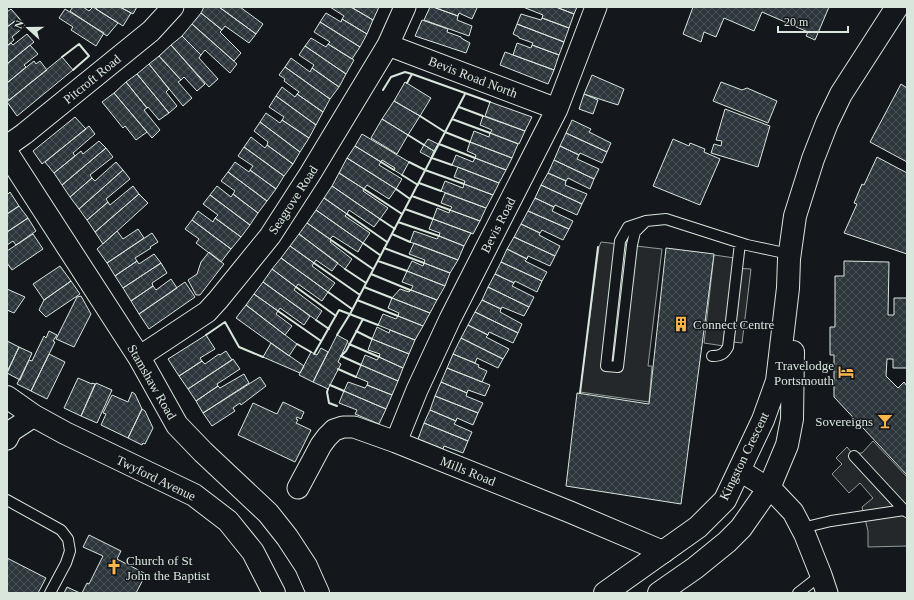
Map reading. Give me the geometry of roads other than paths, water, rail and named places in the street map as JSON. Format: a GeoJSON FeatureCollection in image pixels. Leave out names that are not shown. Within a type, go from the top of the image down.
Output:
{"type":"FeatureCollection","features":[{"type":"Feature","properties":{"kind":"main road","name":"Kingston Crescent"},"geometry":{"type":"LineString","coordinates":[[605,593],[698,527],[725,500],[763,420],[777,381],[788,288],[789,254],[795,216],[802,190],[827,123],[841,94],[897,7]]}},
{"type":"Feature","properties":{"kind":"main road","name":"Stamshaw Road"},"geometry":{"type":"LineString","coordinates":[[7,154],[139,357],[177,425],[203,452],[268,513],[287,537],[306,566],[318,593]]}},
{"type":"Feature","properties":{"kind":"main road","name":"Kingston Crescent"},"geometry":{"type":"LineString","coordinates":[[658,593],[695,568],[727,542],[741,528],[769,488],[787,444],[792,419],[794,359],[792,314],[788,288]]}},
{"type":"Feature","properties":{"kind":"main road","name":"Twyford Avenue"},"geometry":{"type":"LineString","coordinates":[[7,397],[34,416],[65,433],[194,495],[228,521],[253,552],[274,593]]}},
{"type":"Feature","properties":{"kind":"street","name":"Pitcroft Road"},"geometry":{"type":"LineString","coordinates":[[7,146],[24,134],[151,31],[173,7]]}},
{"type":"Feature","properties":{"kind":"street","name":"Seagrove Road"},"geometry":{"type":"LineString","coordinates":[[139,357],[207,312],[266,241],[310,174],[388,45],[405,7]]}},
{"type":"Feature","properties":{"kind":"street","name":"Bevis Road"},"geometry":{"type":"LineString","coordinates":[[396,442],[417,390],[450,319],[557,108],[596,7]]}},
{"type":"Feature","properties":{"kind":"street","name":"Bevis Road North"},"geometry":{"type":"LineString","coordinates":[[388,45],[557,108]]}},
{"type":"Feature","properties":{"kind":"street"},"geometry":{"type":"LineString","coordinates":[[7,439],[11,431],[34,416]]}},
{"type":"Feature","properties":{"kind":"street","name":"Mills Road"},"geometry":{"type":"LineString","coordinates":[[298,488],[321,445],[334,430],[343,427],[354,427],[396,442],[570,512],[664,552]]}},
{"type":"Feature","properties":{"kind":"street"},"geometry":{"type":"LineString","coordinates":[[739,470],[769,488],[793,512],[802,528],[824,584]]}},
{"type":"Feature","properties":{"kind":"lane"},"geometry":{"type":"LineString","coordinates":[[646,221],[635,232],[632,245],[618,367],[606,366],[620,241],[628,228],[646,221],[666,219],[740,243],[789,254]]}},
{"type":"Feature","properties":{"kind":"lane"},"geometry":{"type":"LineString","coordinates":[[712,356],[724,354],[728,347],[740,243]]}},
{"type":"Feature","properties":{"kind":"lane"},"geometry":{"type":"LineString","coordinates":[[854,456],[906,511]]}},
{"type":"Feature","properties":{"kind":"lane"},"geometry":{"type":"LineString","coordinates":[[7,500],[61,530],[68,539],[70,551],[66,563],[50,593]]}},
{"type":"Feature","properties":{"kind":"lane"},"geometry":{"type":"LineString","coordinates":[[802,528],[831,521],[906,511]]}},
{"type":"Feature","properties":{"kind":"lane"},"geometry":{"type":"LineString","coordinates":[[798,593],[824,584]]}},
{"type":"Feature","properties":{"kind":"place","name":"Connect Centre"},"geometry":{"type":"Point","coordinates":[681,324]}},
{"type":"Feature","properties":{"kind":"place","name":"Travelodge Portsmouth"},"geometry":{"type":"Point","coordinates":[846,372]}},
{"type":"Feature","properties":{"kind":"place","name":"Sovereigns"},"geometry":{"type":"Point","coordinates":[885,421]}},
{"type":"Feature","properties":{"kind":"place","name":"Church of St John the Baptist"},"geometry":{"type":"Point","coordinates":[114,567]}}]}
